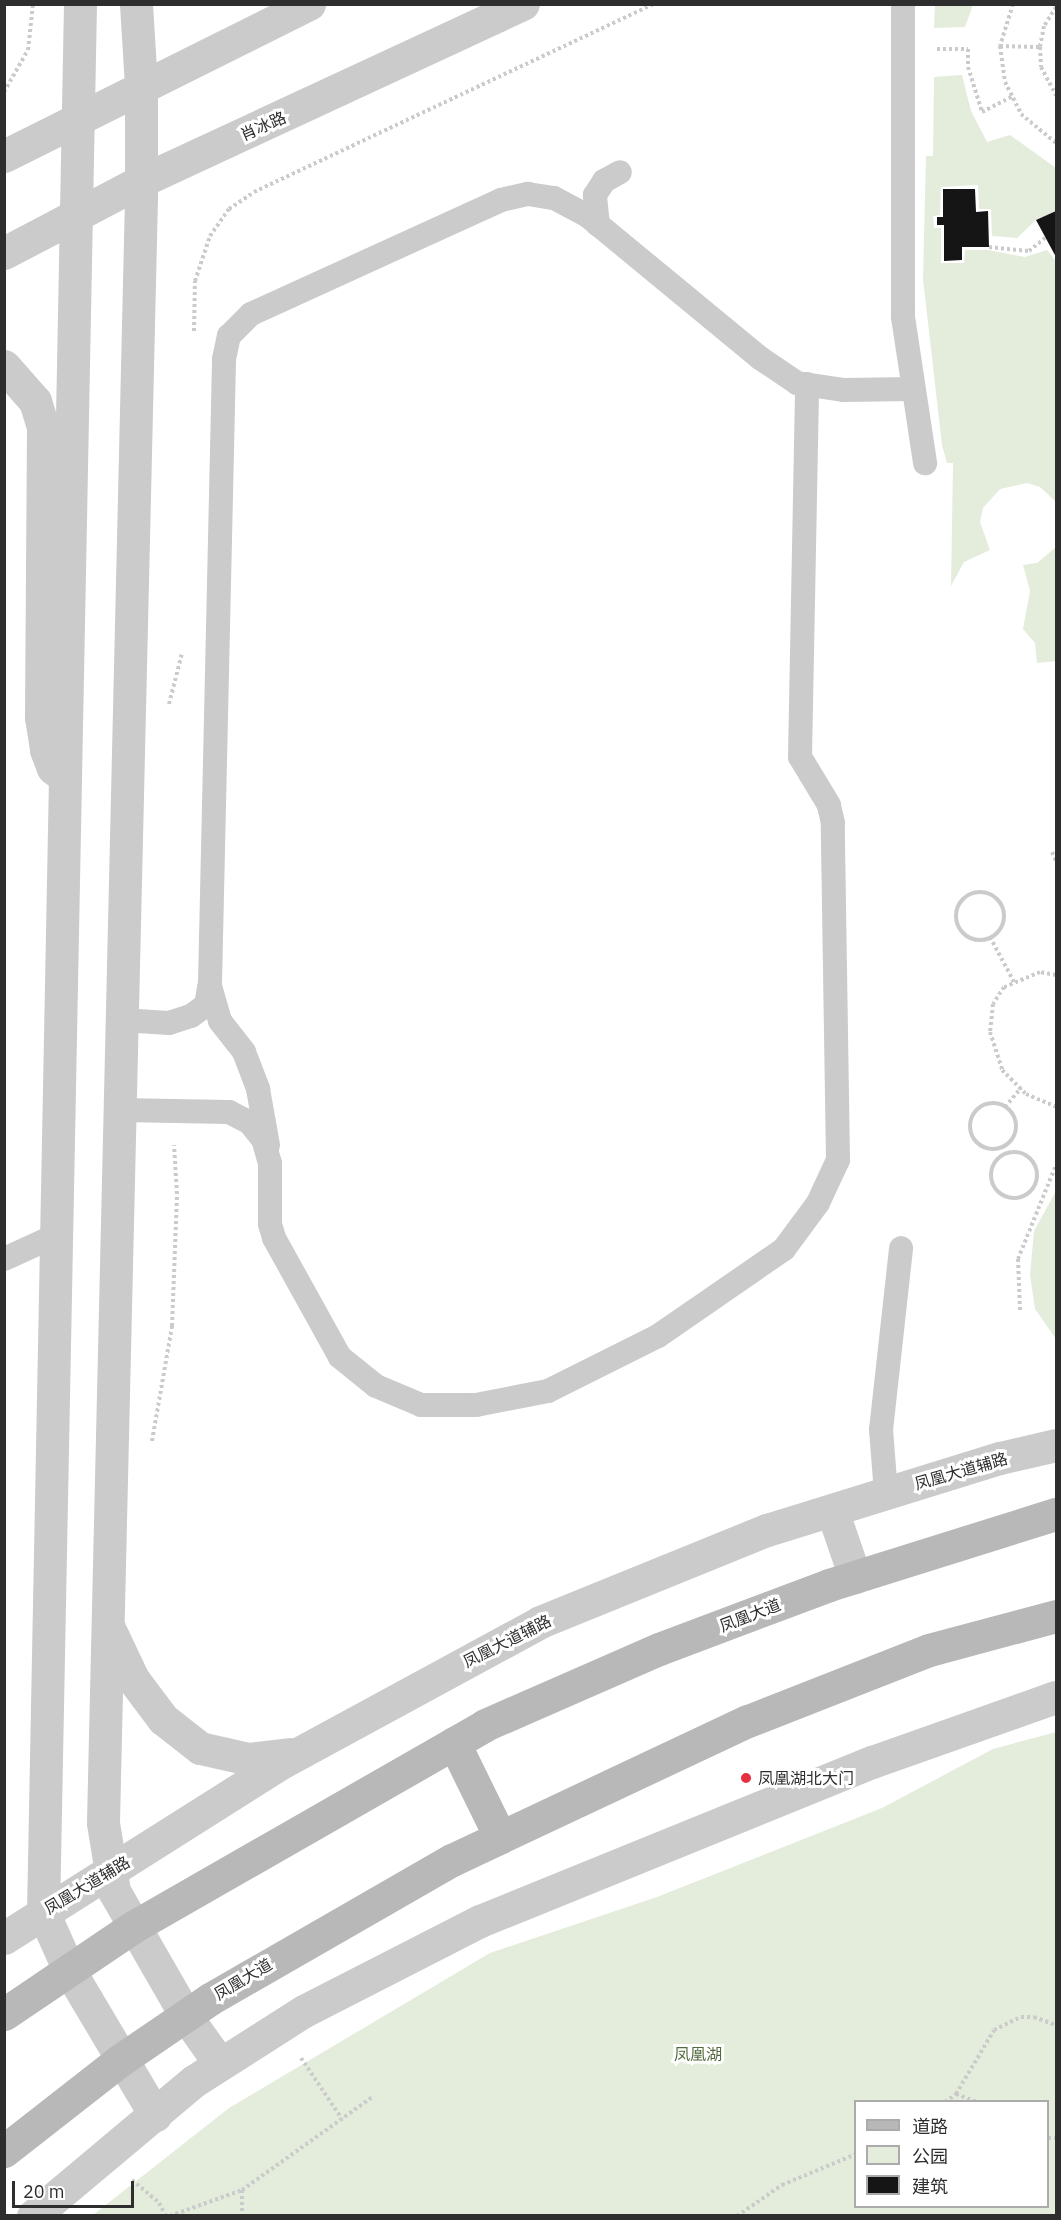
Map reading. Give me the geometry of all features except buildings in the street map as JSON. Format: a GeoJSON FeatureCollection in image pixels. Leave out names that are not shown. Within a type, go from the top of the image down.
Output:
{"type":"FeatureCollection","features":[{"type":"Feature","properties":{"kind":"main road","name":"凤凰大道"},"geometry":{"type":"LineString","coordinates":[[4,2014],[133,1928],[485,1725],[659,1650],[855,1577],[1056,1514]]}},
{"type":"Feature","properties":{"kind":"main road","name":"凤凰大道"},"geometry":{"type":"LineString","coordinates":[[4,2151],[119,2061],[186,2016],[300,1944],[500,1837],[748,1721],[929,1650],[1056,1616]]}},
{"type":"Feature","properties":{"kind":"main road"},"geometry":{"type":"LineString","coordinates":[[454,1743],[500,1837]]}},
{"type":"Feature","properties":{"kind":"street"},"geometry":{"type":"LineString","coordinates":[[80,4],[80,118],[43,1912],[69,1970],[119,2061],[155,2115]]}},
{"type":"Feature","properties":{"kind":"street"},"geometry":{"type":"LineString","coordinates":[[136,4],[141,86],[141,181],[103,1823],[114,1891],[133,1928],[186,2016],[219,2064]]}},
{"type":"Feature","properties":{"kind":"street"},"geometry":{"type":"LineString","coordinates":[[4,156],[309,4]]}},
{"type":"Feature","properties":{"kind":"street","name":"肖冰路"},"geometry":{"type":"LineString","coordinates":[[4,253],[77,212],[141,181],[523,4]]}},
{"type":"Feature","properties":{"kind":"street"},"geometry":{"type":"LineString","coordinates":[[4,366],[35,400],[43,428],[41,717],[53,768],[66,778]]}},
{"type":"Feature","properties":{"kind":"street","name":"凤凰大道辅路"},"geometry":{"type":"LineString","coordinates":[[4,1938],[300,1752],[540,1622],[663,1570],[832,1510],[1056,1445]]}},
{"type":"Feature","properties":{"kind":"street"},"geometry":{"type":"LineString","coordinates":[[832,1510],[855,1577]]}},
{"type":"Feature","properties":{"kind":"street"},"geometry":{"type":"LineString","coordinates":[[108,1626],[133,1679],[157,1711],[200,1748],[249,1760],[300,1752]]}},
{"type":"Feature","properties":{"kind":"street"},"geometry":{"type":"LineString","coordinates":[[33,2216],[219,2064],[304,2011],[480,1921],[872,1762],[1056,1697]]}},
{"type":"Feature","properties":{"kind":"lane"},"geometry":{"type":"LineString","coordinates":[[903,4],[903,317],[925,464]]}},
{"type":"Feature","properties":{"kind":"lane"},"geometry":{"type":"LineString","coordinates":[[598,225],[595,195],[604,181],[620,172]]}},
{"type":"Feature","properties":{"kind":"lane"},"geometry":{"type":"LineString","coordinates":[[122,1020],[169,1023],[191,1016],[206,1005],[210,983],[224,359],[229,336],[251,314],[501,200],[528,194],[554,198],[598,225],[760,358],[798,383],[844,390],[913,389]]}},
{"type":"Feature","properties":{"kind":"lane"},"geometry":{"type":"LineString","coordinates":[[210,983],[220,1021],[244,1052],[258,1089],[270,1162],[270,1224],[274,1238],[340,1358],[376,1386],[421,1405],[476,1405],[548,1391],[658,1336],[784,1249],[818,1203],[838,1160],[833,823],[829,805],[800,757],[807,384]]}},
{"type":"Feature","properties":{"kind":"lane"},"geometry":{"type":"LineString","coordinates":[[120,1110],[229,1112],[249,1122],[263,1139],[270,1162]]}},
{"type":"Feature","properties":{"kind":"lane"},"geometry":{"type":"LineString","coordinates":[[4,1259],[57,1235]]}},
{"type":"Feature","properties":{"kind":"lane"},"geometry":{"type":"LineString","coordinates":[[886,1493],[880,1430],[901,1248]]}},
{"type":"Feature","properties":{"kind":"path"},"geometry":{"type":"LineString","coordinates":[[4,92],[28,50],[33,4]]}},
{"type":"Feature","properties":{"kind":"path"},"geometry":{"type":"LineString","coordinates":[[194,339],[195,281],[210,236],[229,209],[254,192],[653,4]]}},
{"type":"Feature","properties":{"kind":"path"},"geometry":{"type":"LineString","coordinates":[[1013,4],[1000,46],[1005,82],[1021,114],[1056,143]]}},
{"type":"Feature","properties":{"kind":"path"},"geometry":{"type":"LineString","coordinates":[[1056,7],[1044,26],[1040,47],[1041,67],[1056,95]]}},
{"type":"Feature","properties":{"kind":"path"},"geometry":{"type":"LineString","coordinates":[[1000,46],[1040,47]]}},
{"type":"Feature","properties":{"kind":"path"},"geometry":{"type":"LineString","coordinates":[[926,49],[968,49],[968,67],[982,112],[1012,97]]}},
{"type":"Feature","properties":{"kind":"path"},"geometry":{"type":"LineString","coordinates":[[989,247],[1029,251],[1045,238]]}},
{"type":"Feature","properties":{"kind":"path"},"geometry":{"type":"LineString","coordinates":[[167,713],[184,640]]}},
{"type":"Feature","properties":{"kind":"path"},"geometry":{"type":"LineString","coordinates":[[1052,852],[1056,861]]}},
{"type":"Feature","properties":{"kind":"path"},"geometry":{"type":"LineString","coordinates":[[972,893],[987,893],[1003,908],[1003,923],[990,937],[970,938],[958,926],[956,910],[972,893]]}},
{"type":"Feature","properties":{"kind":"path"},"geometry":{"type":"LineString","coordinates":[[990,937],[1014,982]]}},
{"type":"Feature","properties":{"kind":"path"},"geometry":{"type":"LineString","coordinates":[[1056,975],[1040,972],[1004,987],[993,1004],[990,1032],[1002,1070],[1021,1088],[1056,1107]]}},
{"type":"Feature","properties":{"kind":"path"},"geometry":{"type":"LineString","coordinates":[[1005,1107],[1021,1088]]}},
{"type":"Feature","properties":{"kind":"path"},"geometry":{"type":"LineString","coordinates":[[983,1105],[1005,1107],[1016,1127],[1011,1141],[1003,1148],[990,1149],[977,1143],[970,1123],[983,1105]]}},
{"type":"Feature","properties":{"kind":"path"},"geometry":{"type":"LineString","coordinates":[[151,1450],[172,1326],[177,1194],[174,1145]]}},
{"type":"Feature","properties":{"kind":"path"},"geometry":{"type":"LineString","coordinates":[[1003,1148],[1005,1153]]}},
{"type":"Feature","properties":{"kind":"path"},"geometry":{"type":"LineString","coordinates":[[1021,1152],[1037,1168],[1036,1185],[1024,1196],[1003,1196],[993,1185],[991,1170],[1005,1153],[1021,1152]]}},
{"type":"Feature","properties":{"kind":"path"},"geometry":{"type":"LineString","coordinates":[[1020,1310],[1018,1259],[1056,1165]]}},
{"type":"Feature","properties":{"kind":"path"},"geometry":{"type":"LineString","coordinates":[[948,2100],[956,2094],[994,2030],[1021,2018],[1034,2017],[1056,2025]]}},
{"type":"Feature","properties":{"kind":"path"},"geometry":{"type":"LineString","coordinates":[[308,2054],[300,2058],[342,2119]]}},
{"type":"Feature","properties":{"kind":"path"},"geometry":{"type":"LineString","coordinates":[[956,2094],[972,2100]]}},
{"type":"Feature","properties":{"kind":"path"},"geometry":{"type":"LineString","coordinates":[[129,2177],[159,2203],[168,2216],[242,2190],[374,2096]]}},
{"type":"Feature","properties":{"kind":"path"},"geometry":{"type":"LineString","coordinates":[[737,2216],[782,2185],[854,2154]]}},
{"type":"Feature","properties":{"kind":"path"},"geometry":{"type":"LineString","coordinates":[[242,2190],[242,2216]]}},
{"type":"Feature","properties":{"kind":"green space"},"geometry":{"type":"Polygon","coordinates":[[[935,5],[973,5],[965,27],[934,28],[935,5]]]}},
{"type":"Feature","properties":{"kind":"green space"},"geometry":{"type":"Polygon","coordinates":[[[962,75],[971,111],[987,142],[1010,135],[1056,168],[1056,211],[1036,220],[1017,238],[992,236],[991,209],[979,209],[978,185],[941,187],[940,215],[933,216],[934,228],[941,228],[941,263],[964,263],[965,250],[988,250],[1025,257],[1047,250],[1056,261],[1056,502],[1040,487],[1027,483],[1000,489],[983,508],[980,522],[990,550],[964,562],[951,586],[953,463],[947,463],[942,445],[923,279],[926,156],[933,156],[934,77],[962,75]]]}},
{"type":"Feature","properties":{"kind":"green space"},"geometry":{"type":"Polygon","coordinates":[[[1056,547],[1056,661],[1037,663],[1035,643],[1023,629],[1030,591],[1023,565],[1037,563],[1056,547]]]}},
{"type":"Feature","properties":{"kind":"green space"},"geometry":{"type":"Polygon","coordinates":[[[1056,1191],[1056,1339],[1035,1309],[1030,1275],[1034,1231],[1056,1191]]]}},
{"type":"Feature","properties":{"kind":"green space","name":"凤凰湖"},"geometry":{"type":"Polygon","coordinates":[[[1056,1732],[1056,2215],[93,2215],[229,2108],[490,1953],[657,1897],[882,1808],[993,1749],[1056,1732]]]}},
{"type":"Feature","properties":{"kind":"place","name":"凤凰湖北大门"},"geometry":{"type":"Point","coordinates":[746,1778]}}]}
